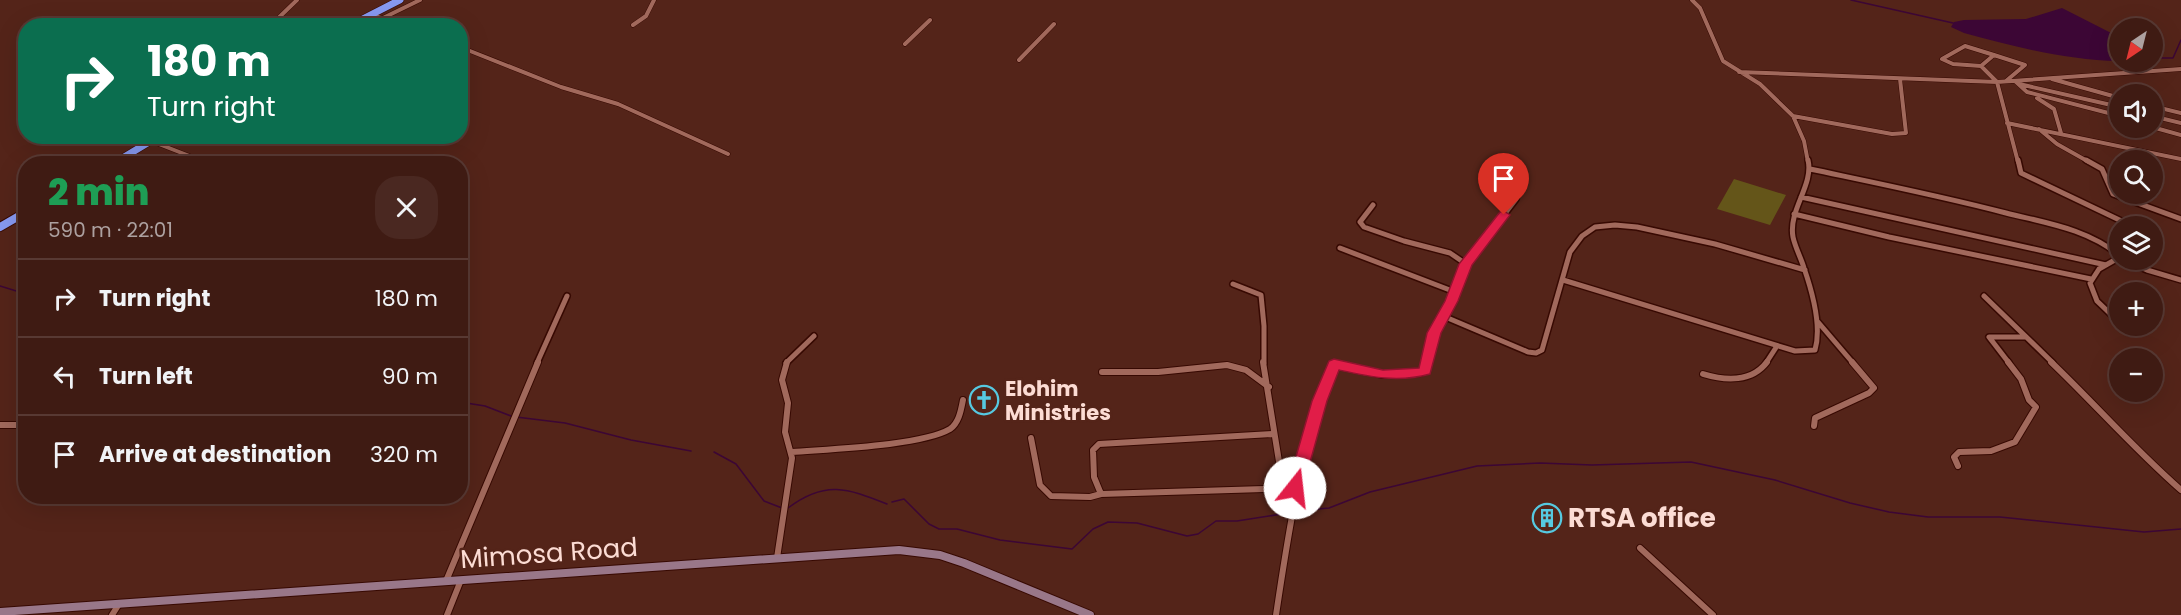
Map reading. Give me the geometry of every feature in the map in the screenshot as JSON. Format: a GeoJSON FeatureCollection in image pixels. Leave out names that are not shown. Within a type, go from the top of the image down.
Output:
{"type":"FeatureCollection","features":[{"type":"Feature","properties":{"kind":"highway"},"geometry":{"type":"LineString","coordinates":[[365,18],[400,0]]}},
{"type":"Feature","properties":{"kind":"highway"},"geometry":{"type":"LineString","coordinates":[[371,18],[407,0]]}},
{"type":"Feature","properties":{"kind":"highway"},"geometry":{"type":"LineString","coordinates":[[118,156],[141,144]]}},
{"type":"Feature","properties":{"kind":"highway"},"geometry":{"type":"LineString","coordinates":[[124,156],[143,144]]}},
{"type":"Feature","properties":{"kind":"highway"},"geometry":{"type":"LineString","coordinates":[[0,222],[18,212]]}},
{"type":"Feature","properties":{"kind":"highway"},"geometry":{"type":"LineString","coordinates":[[0,227],[18,217]]}},
{"type":"Feature","properties":{"kind":"street"},"geometry":{"type":"LineString","coordinates":[[278,18],[297,0]]}},
{"type":"Feature","properties":{"kind":"street"},"geometry":{"type":"LineString","coordinates":[[375,16],[383,18],[420,0]]}},
{"type":"Feature","properties":{"kind":"street"},"geometry":{"type":"LineString","coordinates":[[633,25],[646,16],[654,0]]}},
{"type":"Feature","properties":{"kind":"street"},"geometry":{"type":"LineString","coordinates":[[1563,280],[1777,346],[1806,352],[1815,350],[1818,339],[1817,321],[1805,270],[1793,236],[1794,214],[1802,197],[1810,169],[1804,141],[1793,116],[1768,90],[1723,61],[1700,8],[1693,0]]}},
{"type":"Feature","properties":{"kind":"street"},"geometry":{"type":"LineString","coordinates":[[905,44],[930,20]]}},
{"type":"Feature","properties":{"kind":"street"},"geometry":{"type":"LineString","coordinates":[[1019,60],[1053,24]]}},
{"type":"Feature","properties":{"kind":"street"},"geometry":{"type":"LineString","coordinates":[[1994,56],[1980,66],[1959,65],[1942,59],[1966,45],[2025,65],[2006,81]]}},
{"type":"Feature","properties":{"kind":"street"},"geometry":{"type":"LineString","coordinates":[[468,50],[561,87],[618,104],[728,154]]}},
{"type":"Feature","properties":{"kind":"street"},"geometry":{"type":"LineString","coordinates":[[1980,66],[1997,82],[2021,173],[2111,216]]}},
{"type":"Feature","properties":{"kind":"street"},"geometry":{"type":"LineString","coordinates":[[2016,83],[2048,78],[2181,69]]}},
{"type":"Feature","properties":{"kind":"street"},"geometry":{"type":"LineString","coordinates":[[1738,72],[2006,81],[2109,104]]}},
{"type":"Feature","properties":{"kind":"street"},"geometry":{"type":"LineString","coordinates":[[2048,78],[2109,95]]}},
{"type":"Feature","properties":{"kind":"street"},"geometry":{"type":"LineString","coordinates":[[1793,116],[1892,134],[1906,133],[1900,79]]}},
{"type":"Feature","properties":{"kind":"street"},"geometry":{"type":"LineString","coordinates":[[2016,83],[2028,95],[2052,106],[2061,133]]}},
{"type":"Feature","properties":{"kind":"street"},"geometry":{"type":"LineString","coordinates":[[2025,91],[2109,113]]}},
{"type":"Feature","properties":{"kind":"street"},"geometry":{"type":"LineString","coordinates":[[2163,109],[2181,113]]}},
{"type":"Feature","properties":{"kind":"street"},"geometry":{"type":"LineString","coordinates":[[2163,119],[2181,123]]}},
{"type":"Feature","properties":{"kind":"street"},"geometry":{"type":"LineString","coordinates":[[2007,123],[2181,159]]}},
{"type":"Feature","properties":{"kind":"street"},"geometry":{"type":"LineString","coordinates":[[2039,129],[2056,144],[2102,169],[2113,194],[2181,219]]}},
{"type":"Feature","properties":{"kind":"street"},"geometry":{"type":"LineString","coordinates":[[2163,130],[2181,135]]}},
{"type":"Feature","properties":{"kind":"street"},"geometry":{"type":"LineString","coordinates":[[163,144],[192,156]]}},
{"type":"Feature","properties":{"kind":"street"},"geometry":{"type":"LineString","coordinates":[[1810,169],[2014,214],[2076,232],[2109,247]]}},
{"type":"Feature","properties":{"kind":"street"},"geometry":{"type":"LineString","coordinates":[[1802,197],[2106,265]]}},
{"type":"Feature","properties":{"kind":"street"},"geometry":{"type":"LineString","coordinates":[[1276,615],[1295,488],[1320,401],[1334,364],[1383,375],[1421,373],[1428,366],[1434,333],[1455,292],[1466,264],[1516,199]]}},
{"type":"Feature","properties":{"kind":"street"},"geometry":{"type":"LineString","coordinates":[[1372,205],[1360,224],[1419,246],[1446,250],[1458,256],[1466,264]]}},
{"type":"Feature","properties":{"kind":"street"},"geometry":{"type":"LineString","coordinates":[[1794,214],[1889,237],[2091,279]]}},
{"type":"Feature","properties":{"kind":"street"},"geometry":{"type":"LineString","coordinates":[[1443,316],[1517,348],[1536,353],[1542,350],[1563,280],[1564,266],[1578,238],[1594,228],[1612,225],[1646,229],[1712,243],[1805,270]]}},
{"type":"Feature","properties":{"kind":"street"},"geometry":{"type":"LineString","coordinates":[[1340,248],[1455,292]]}},
{"type":"Feature","properties":{"kind":"street"},"geometry":{"type":"LineString","coordinates":[[2091,279],[2109,263]]}},
{"type":"Feature","properties":{"kind":"street"},"geometry":{"type":"LineString","coordinates":[[2147,270],[2181,280]]}},
{"type":"Feature","properties":{"kind":"street"},"geometry":{"type":"LineString","coordinates":[[2091,279],[2097,301],[2109,312]]}},
{"type":"Feature","properties":{"kind":"street"},"geometry":{"type":"LineString","coordinates":[[1233,284],[1237,288],[1254,291],[1261,295],[1264,326],[1262,356],[1269,387],[1281,474],[1295,488]]}},
{"type":"Feature","properties":{"kind":"street"},"geometry":{"type":"LineString","coordinates":[[446,581],[502,443],[567,296]]}},
{"type":"Feature","properties":{"kind":"street"},"geometry":{"type":"LineString","coordinates":[[1984,296],[2110,418],[2151,464],[2181,490]]}},
{"type":"Feature","properties":{"kind":"street"},"geometry":{"type":"LineString","coordinates":[[1814,426],[1815,418],[1869,393],[1874,388],[1817,321]]}},
{"type":"Feature","properties":{"kind":"street"},"geometry":{"type":"LineString","coordinates":[[777,558],[792,452],[785,432],[788,403],[782,380],[783,370],[788,360],[814,336]]}},
{"type":"Feature","properties":{"kind":"street"},"geometry":{"type":"LineString","coordinates":[[1958,466],[1954,457],[1959,452],[1991,451],[2015,442],[2036,407],[2029,400],[2021,379],[1989,337],[2024,337]]}},
{"type":"Feature","properties":{"kind":"street"},"geometry":{"type":"LineString","coordinates":[[1703,374],[1717,379],[1747,376],[1760,370],[1777,346]]}},
{"type":"Feature","properties":{"kind":"street"},"geometry":{"type":"LineString","coordinates":[[1102,372],[1158,372],[1227,365],[1246,370],[1269,387]]}},
{"type":"Feature","properties":{"kind":"street"},"geometry":{"type":"LineString","coordinates":[[792,452],[898,441],[942,433],[957,421],[963,400]]}},
{"type":"Feature","properties":{"kind":"street"},"geometry":{"type":"LineString","coordinates":[[0,425],[18,425]]}},
{"type":"Feature","properties":{"kind":"street"},"geometry":{"type":"LineString","coordinates":[[1101,494],[1094,477],[1093,450],[1099,444],[1274,434]]}},
{"type":"Feature","properties":{"kind":"street"},"geometry":{"type":"LineString","coordinates":[[1031,438],[1040,485],[1051,496],[1090,497],[1101,494],[1295,488]]}},
{"type":"Feature","properties":{"kind":"street"},"geometry":{"type":"LineString","coordinates":[[1641,548],[1713,615]]}},
{"type":"Feature","properties":{"kind":"street","name":"Mimosa Road"},"geometry":{"type":"LineString","coordinates":[[0,612],[18,613],[119,603],[899,550],[940,555],[988,572],[1090,615]]}},
{"type":"Feature","properties":{"kind":"street"},"geometry":{"type":"LineString","coordinates":[[447,615],[461,580]]}},
{"type":"Feature","properties":{"kind":"street"},"geometry":{"type":"LineString","coordinates":[[112,615],[119,603]]}},
{"type":"Feature","properties":{"kind":"shaded area"},"geometry":{"type":"Polygon","coordinates":[[[2062,8],[2109,32],[2109,60],[2041,52],[1964,33],[1951,27],[1954,22],[1964,20],[2026,19],[2062,8]]]}},
{"type":"Feature","properties":{"kind":"shaded area"},"geometry":{"type":"Polygon","coordinates":[[[1734,179],[1786,195],[1770,225],[1717,209],[1734,179]]]}},
{"type":"Feature","properties":{"kind":"waterway"},"geometry":{"type":"LineString","coordinates":[[1851,0],[1953,23]]}},
{"type":"Feature","properties":{"kind":"waterway"},"geometry":{"type":"LineString","coordinates":[[2163,58],[2173,58],[2181,40]]}},
{"type":"Feature","properties":{"kind":"waterway"},"geometry":{"type":"LineString","coordinates":[[0,286],[18,292]]}},
{"type":"Feature","properties":{"kind":"waterway"},"geometry":{"type":"LineString","coordinates":[[468,403],[485,406],[511,416]]}},
{"type":"Feature","properties":{"kind":"waterway"},"geometry":{"type":"LineString","coordinates":[[516,417],[565,423],[631,440],[691,451]]}},
{"type":"Feature","properties":{"kind":"waterway"},"geometry":{"type":"LineString","coordinates":[[714,452],[736,464],[764,501],[782,508]]}},
{"type":"Feature","properties":{"kind":"waterway"},"geometry":{"type":"LineString","coordinates":[[1296,511],[1329,508],[1370,492],[1477,466],[1540,463],[1592,465],[1691,462],[1775,480],[1850,503],[1889,512],[1928,517],[2000,517],[2144,532],[2181,529]]}},
{"type":"Feature","properties":{"kind":"waterway"},"geometry":{"type":"LineString","coordinates":[[788,508],[813,493],[825,490],[848,491],[887,504]]}},
{"type":"Feature","properties":{"kind":"waterway"},"geometry":{"type":"LineString","coordinates":[[892,502],[904,499],[929,524],[939,529],[957,529],[1000,540],[1072,549],[1093,529],[1108,522],[1137,523],[1187,536],[1198,534],[1216,521],[1237,521],[1282,514]]}},
{"type":"Feature","properties":{"kind":"place","name":"Elohim Ministries"},"geometry":{"type":"Point","coordinates":[984,400]}},
{"type":"Feature","properties":{"kind":"place","name":"RTSA office"},"geometry":{"type":"Point","coordinates":[1547,518]}},
{"type":"Feature","properties":{"kind":"route"},"geometry":{"type":"LineString","coordinates":[[1295,488],[1320,401],[1334,364],[1383,375],[1413,374],[1425,371],[1434,333],[1452,301],[1466,264],[1504,215]]}}]}
